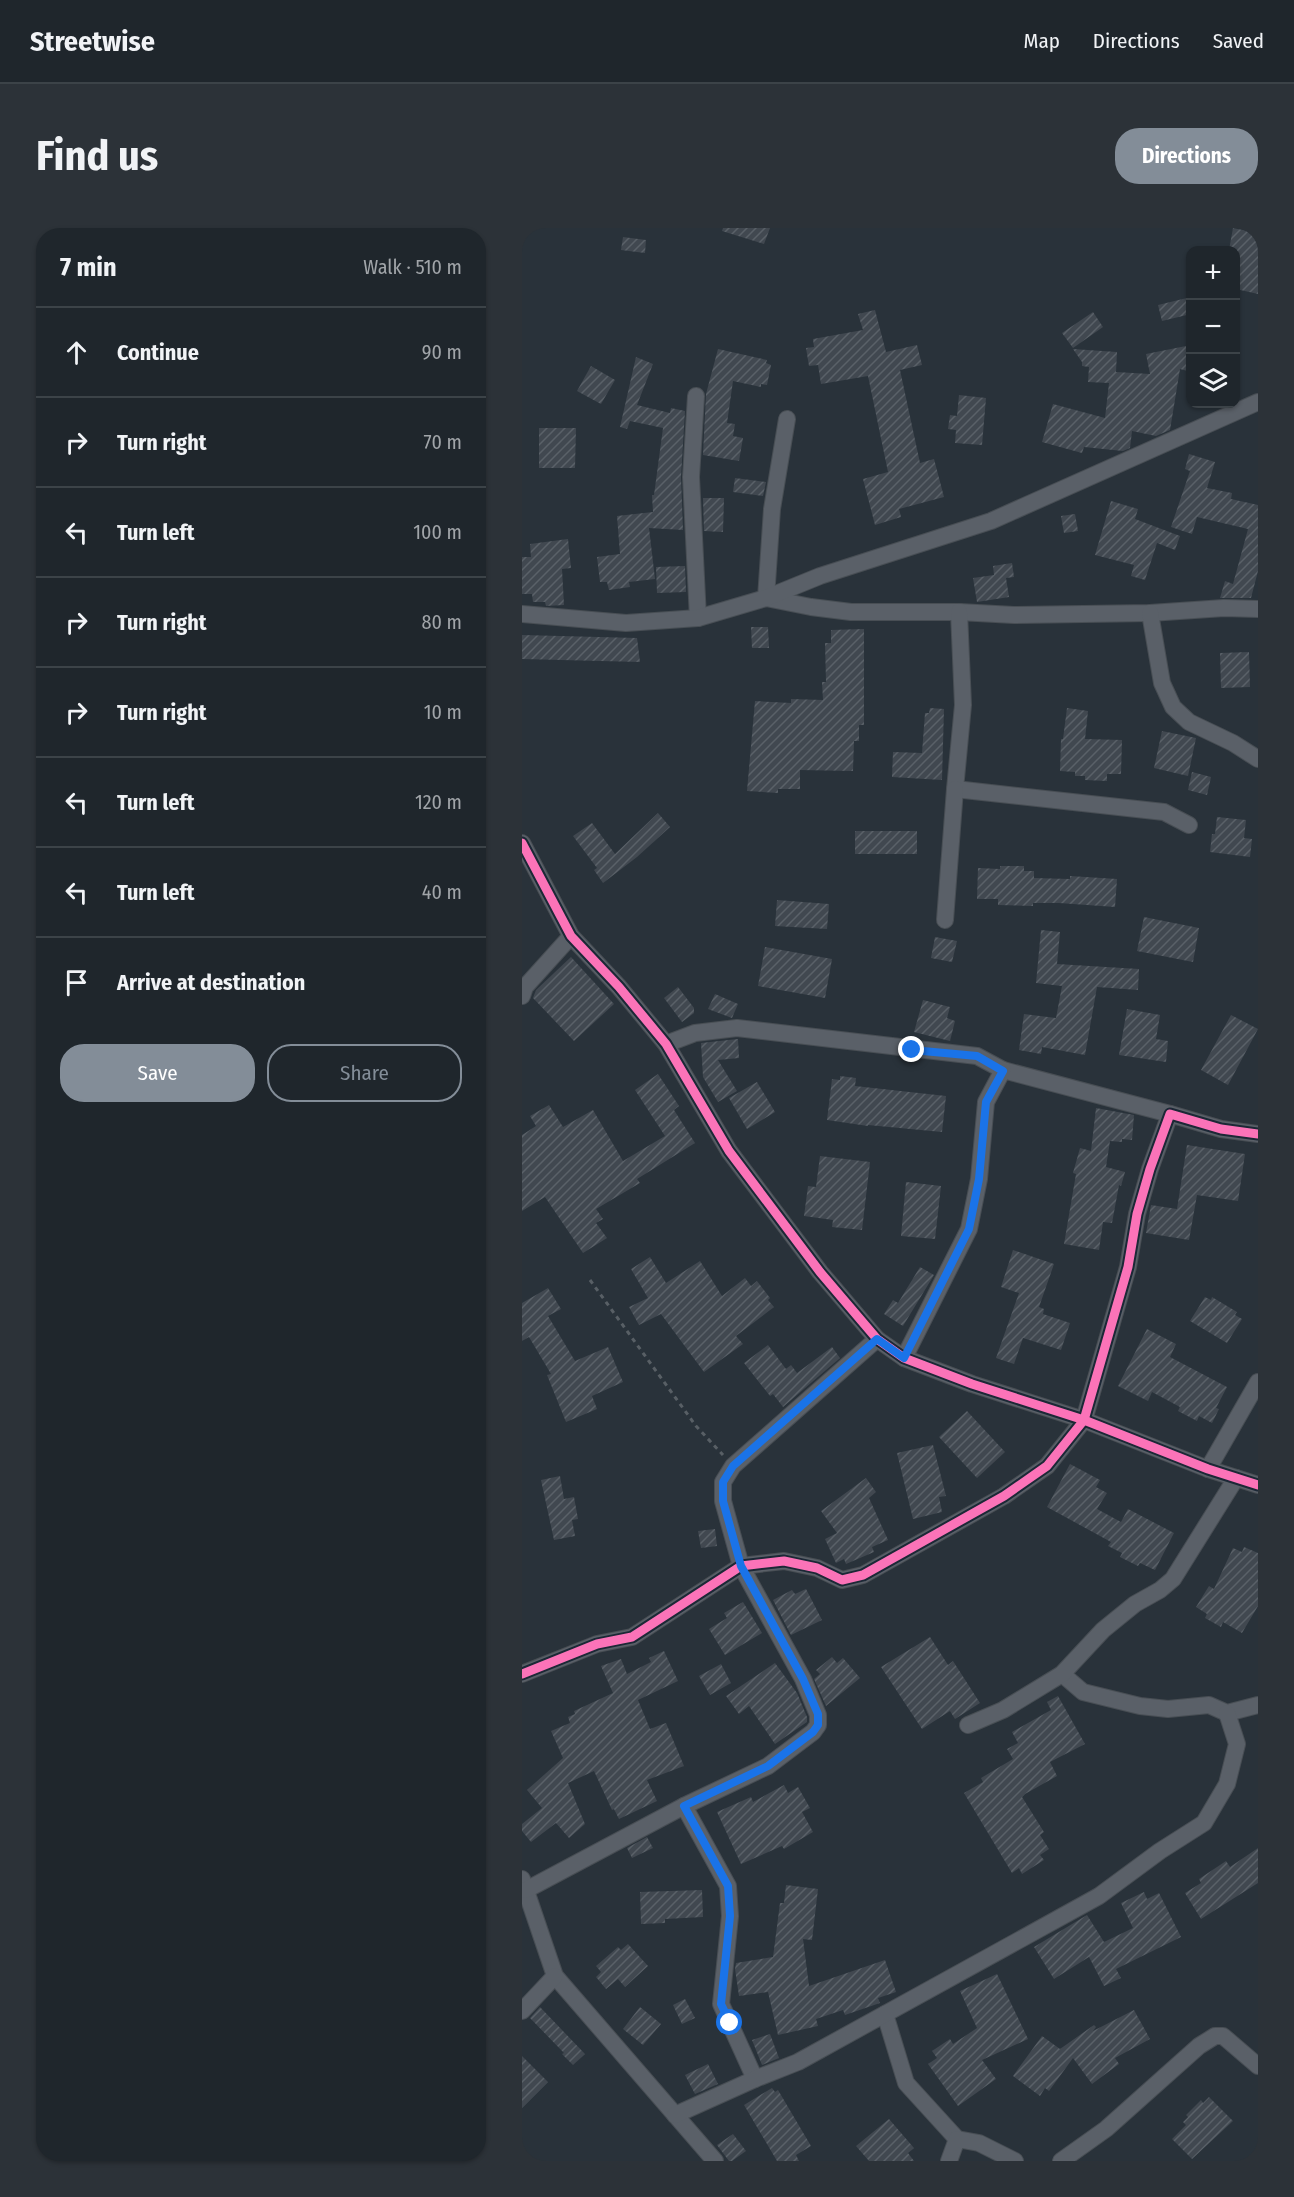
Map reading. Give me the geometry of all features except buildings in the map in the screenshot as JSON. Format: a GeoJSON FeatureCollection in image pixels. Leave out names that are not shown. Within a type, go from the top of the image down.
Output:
{"type":"FeatureCollection","features":[{"type":"Feature","properties":{"kind":"street"},"geometry":{"type":"LineString","coordinates":[[696,396],[691,477],[698,618]]}},
{"type":"Feature","properties":{"kind":"street"},"geometry":{"type":"LineString","coordinates":[[522,614],[626,623],[698,618],[766,598],[820,576],[991,521],[1258,402]]}},
{"type":"Feature","properties":{"kind":"street"},"geometry":{"type":"LineString","coordinates":[[766,598],[772,509],[787,419]]}},
{"type":"Feature","properties":{"kind":"street"},"geometry":{"type":"LineString","coordinates":[[766,598],[850,612],[959,612],[1014,615],[1150,613],[1224,608],[1258,609]]}},
{"type":"Feature","properties":{"kind":"street"},"geometry":{"type":"LineString","coordinates":[[945,920],[963,705],[959,612]]}},
{"type":"Feature","properties":{"kind":"street"},"geometry":{"type":"LineString","coordinates":[[1150,613],[1162,683],[1173,707],[1188,722],[1233,743],[1258,759]]}},
{"type":"Feature","properties":{"kind":"street"},"geometry":{"type":"LineString","coordinates":[[955,789],[1164,812],[1189,825]]}},
{"type":"Feature","properties":{"kind":"street"},"geometry":{"type":"LineString","coordinates":[[522,843],[571,936],[619,987],[666,1044],[729,1151],[820,1272],[877,1339],[904,1358],[972,1384],[1084,1420],[1208,1469],[1258,1485]]}},
{"type":"Feature","properties":{"kind":"street"},"geometry":{"type":"LineString","coordinates":[[522,996],[525,987],[571,936]]}},
{"type":"Feature","properties":{"kind":"street"},"geometry":{"type":"LineString","coordinates":[[666,1044],[695,1033],[736,1028],[977,1056],[1003,1071],[1221,1129],[1258,1134]]}},
{"type":"Feature","properties":{"kind":"street"},"geometry":{"type":"LineString","coordinates":[[904,1358],[969,1229],[979,1179],[986,1102],[1003,1071]]}},
{"type":"Feature","properties":{"kind":"street"},"geometry":{"type":"LineString","coordinates":[[522,1674],[597,1644],[632,1637],[741,1566],[784,1561],[817,1568],[842,1580],[863,1575],[1004,1496],[1047,1466],[1084,1420],[1128,1267],[1137,1214],[1170,1114]]}},
{"type":"Feature","properties":{"kind":"street"},"geometry":{"type":"LineString","coordinates":[[715,2161],[555,1976],[524,1885],[768,1766],[813,1732],[818,1725],[818,1714],[803,1679],[741,1566],[723,1501],[723,1482],[733,1466],[877,1339]]}},
{"type":"Feature","properties":{"kind":"street"},"geometry":{"type":"LineString","coordinates":[[1208,1469],[1258,1382]]}},
{"type":"Feature","properties":{"kind":"street"},"geometry":{"type":"LineString","coordinates":[[968,1725],[1003,1710],[1062,1674],[1103,1630],[1135,1604],[1160,1590],[1173,1579],[1236,1478]]}},
{"type":"Feature","properties":{"kind":"street"},"geometry":{"type":"LineString","coordinates":[[1062,1674],[1083,1692],[1140,1706],[1168,1708],[1209,1705],[1227,1713],[1258,1705]]}},
{"type":"Feature","properties":{"kind":"street"},"geometry":{"type":"LineString","coordinates":[[675,2115],[798,2062],[1100,1896],[1160,1851],[1204,1823],[1227,1784],[1237,1744],[1227,1713]]}},
{"type":"Feature","properties":{"kind":"street"},"geometry":{"type":"LineString","coordinates":[[684,1806],[728,1886],[730,1916],[721,2004],[755,2079]]}},
{"type":"Feature","properties":{"kind":"street"},"geometry":{"type":"LineString","coordinates":[[522,2011],[555,1976]]}},
{"type":"Feature","properties":{"kind":"street"},"geometry":{"type":"LineString","coordinates":[[885,2014],[906,2083],[957,2139],[980,2143],[1015,2161]]}},
{"type":"Feature","properties":{"kind":"street"},"geometry":{"type":"LineString","coordinates":[[1062,2161],[1106,2129],[1199,2046],[1215,2036],[1223,2036],[1255,2060]]}},
{"type":"Feature","properties":{"kind":"street"},"geometry":{"type":"LineString","coordinates":[[949,2161],[957,2139]]}},
{"type":"Feature","properties":{"kind":"path"},"geometry":{"type":"LineString","coordinates":[[590,1280],[696,1426],[733,1466]]}},
{"type":"Feature","properties":{"kind":"cycle path"},"geometry":{"type":"LineString","coordinates":[[522,843],[571,936],[619,987],[666,1044],[729,1151],[820,1272],[877,1339],[904,1358],[972,1384],[1084,1420],[1208,1469],[1258,1485]]}},
{"type":"Feature","properties":{"kind":"cycle path"},"geometry":{"type":"LineString","coordinates":[[522,1674],[597,1644],[632,1637],[741,1566],[784,1561],[817,1568],[842,1580],[863,1575],[1004,1496],[1047,1466],[1084,1420],[1128,1267],[1137,1214],[1170,1114],[1221,1129],[1258,1134]]}},
{"type":"Feature","properties":{"kind":"route"},"geometry":{"type":"LineString","coordinates":[[730,2023],[721,2004],[730,1916],[728,1886],[684,1806],[768,1766],[813,1732],[818,1725],[818,1714],[803,1679],[741,1566],[723,1501],[723,1482],[733,1466],[877,1339],[904,1358],[969,1229],[979,1179],[986,1102],[1003,1071],[977,1056],[912,1050]]}}]}
